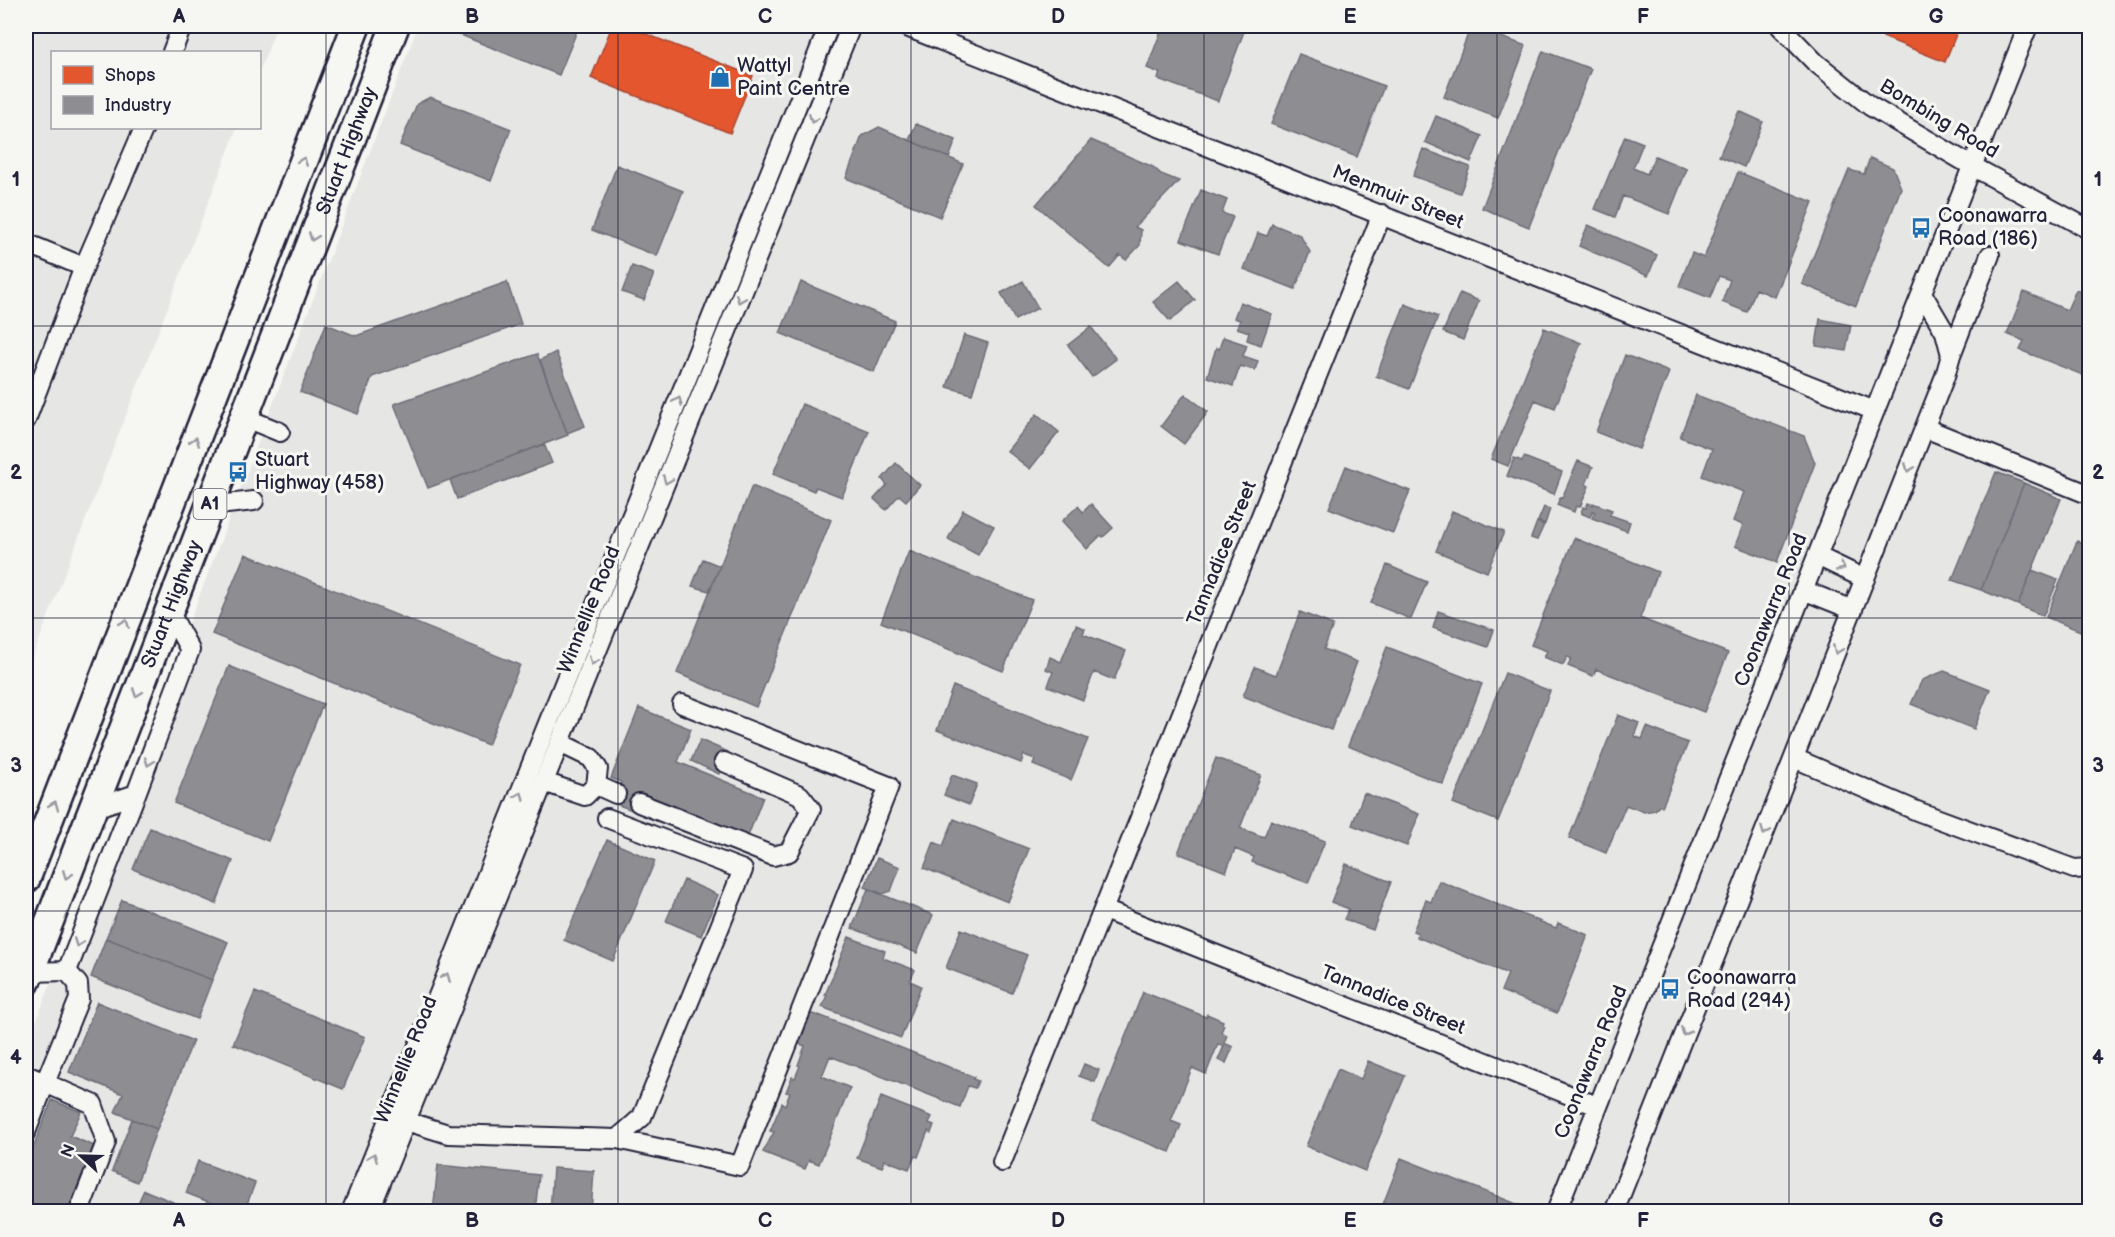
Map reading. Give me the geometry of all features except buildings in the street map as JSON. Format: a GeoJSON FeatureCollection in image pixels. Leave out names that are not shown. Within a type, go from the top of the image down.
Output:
{"type":"FeatureCollection","features":[{"type":"Feature","properties":{"kind":"highway","name":"Stuart Highway"},"geometry":{"type":"LineString","coordinates":[[26,879],[356,26]]}},
{"type":"Feature","properties":{"kind":"highway","name":"Stuart Highway"},"geometry":{"type":"LineString","coordinates":[[27,977],[395,26]]}},
{"type":"Feature","properties":{"kind":"highway"},"geometry":{"type":"LineString","coordinates":[[232,343],[267,356]]}},
{"type":"Feature","properties":{"kind":"street"},"geometry":{"type":"LineString","coordinates":[[172,51],[182,26]]}},
{"type":"Feature","properties":{"kind":"street","name":"Winnellie Road"},"geometry":{"type":"LineString","coordinates":[[351,1212],[829,26]]}},
{"type":"Feature","properties":{"kind":"street","name":"Winnellie Road"},"geometry":{"type":"LineString","coordinates":[[369,1212],[851,26]]}},
{"type":"Feature","properties":{"kind":"street","name":"Menmuir Street"},"geometry":{"type":"LineString","coordinates":[[904,26],[1875,411]]}},
{"type":"Feature","properties":{"kind":"street","name":"Bombing Road"},"geometry":{"type":"LineString","coordinates":[[1780,26],[1815,62],[1870,106],[1972,166],[2090,230]]}},
{"type":"Feature","properties":{"kind":"street","name":"Coonawarra Road"},"geometry":{"type":"LineString","coordinates":[[1556,1212],[2028,26]]}},
{"type":"Feature","properties":{"kind":"street"},"geometry":{"type":"LineString","coordinates":[[26,420],[84,267],[144,129]]}},
{"type":"Feature","properties":{"kind":"street","name":"Tannadice Street"},"geometry":{"type":"LineString","coordinates":[[1002,1162],[1382,214]]}},
{"type":"Feature","properties":{"kind":"street"},"geometry":{"type":"LineString","coordinates":[[26,243],[84,267]]}},
{"type":"Feature","properties":{"kind":"street"},"geometry":{"type":"LineString","coordinates":[[1614,1212],[1946,376],[1951,355],[1990,255]]}},
{"type":"Feature","properties":{"kind":"street"},"geometry":{"type":"LineString","coordinates":[[1922,293],[1945,332],[1951,355]]}},
{"type":"Feature","properties":{"kind":"street"},"geometry":{"type":"LineString","coordinates":[[243,417],[280,432]]}},
{"type":"Feature","properties":{"kind":"street"},"geometry":{"type":"LineString","coordinates":[[1925,428],[2090,495]]}},
{"type":"Feature","properties":{"kind":"street"},"geometry":{"type":"LineString","coordinates":[[209,506],[255,501]]}},
{"type":"Feature","properties":{"kind":"street"},"geometry":{"type":"LineString","coordinates":[[1817,556],[1865,579]]}},
{"type":"Feature","properties":{"kind":"street"},"geometry":{"type":"LineString","coordinates":[[1803,590],[1853,610]]}},
{"type":"Feature","properties":{"kind":"street"},"geometry":{"type":"LineString","coordinates":[[68,971],[190,650],[169,611]]}},
{"type":"Feature","properties":{"kind":"street"},"geometry":{"type":"LineString","coordinates":[[406,1121],[448,1134],[616,1139],[741,1166],[889,786],[682,704]]}},
{"type":"Feature","properties":{"kind":"street"},"geometry":{"type":"LineString","coordinates":[[544,782],[585,796],[596,785],[598,769],[591,758],[560,743]]}},
{"type":"Feature","properties":{"kind":"street"},"geometry":{"type":"LineString","coordinates":[[1794,758],[1917,811],[1973,832],[2074,869],[2090,868]]}},
{"type":"Feature","properties":{"kind":"street"},"geometry":{"type":"LineString","coordinates":[[639,803],[773,856],[789,852],[811,809],[800,795],[724,762]]}},
{"type":"Feature","properties":{"kind":"street"},"geometry":{"type":"LineString","coordinates":[[596,785],[616,794]]}},
{"type":"Feature","properties":{"kind":"street"},"geometry":{"type":"LineString","coordinates":[[93,809],[136,794]]}},
{"type":"Feature","properties":{"kind":"street"},"geometry":{"type":"LineString","coordinates":[[607,818],[743,870],[642,1117],[616,1139]]}},
{"type":"Feature","properties":{"kind":"street","name":"Tannadice Street"},"geometry":{"type":"LineString","coordinates":[[1104,910],[1597,1106]]}},
{"type":"Feature","properties":{"kind":"street"},"geometry":{"type":"LineString","coordinates":[[27,977],[68,971]]}},
{"type":"Feature","properties":{"kind":"street"},"geometry":{"type":"LineString","coordinates":[[26,1132],[79,999],[78,984],[68,971]]}},
{"type":"Feature","properties":{"kind":"street"},"geometry":{"type":"LineString","coordinates":[[26,1075],[93,1104],[106,1142],[79,1212]]}},
{"type":"Feature","properties":{"kind":"shaded area"},"geometry":{"type":"Polygon","coordinates":[[[26,26],[277,26],[261,67],[261,51],[51,51],[51,129],[237,129],[26,674],[26,26]]]}},
{"type":"Feature","properties":{"kind":"shaded area"},"geometry":{"type":"Polygon","coordinates":[[[418,26],[2089,26],[2089,1211],[26,1211],[26,1048],[418,26]]]}},
{"type":"Feature","properties":{"kind":"place","name":"Wattyl Paint Centre"},"geometry":{"type":"Point","coordinates":[720,77]}},
{"type":"Feature","properties":{"kind":"place","name":"Coonawarra Road (186)"},"geometry":{"type":"Point","coordinates":[1921,228]}},
{"type":"Feature","properties":{"kind":"place","name":"Stuart Highway (458)"},"geometry":{"type":"Point","coordinates":[238,472]}},
{"type":"Feature","properties":{"kind":"place","name":"Coonawarra Road (294)"},"geometry":{"type":"Point","coordinates":[1670,989]}}]}
